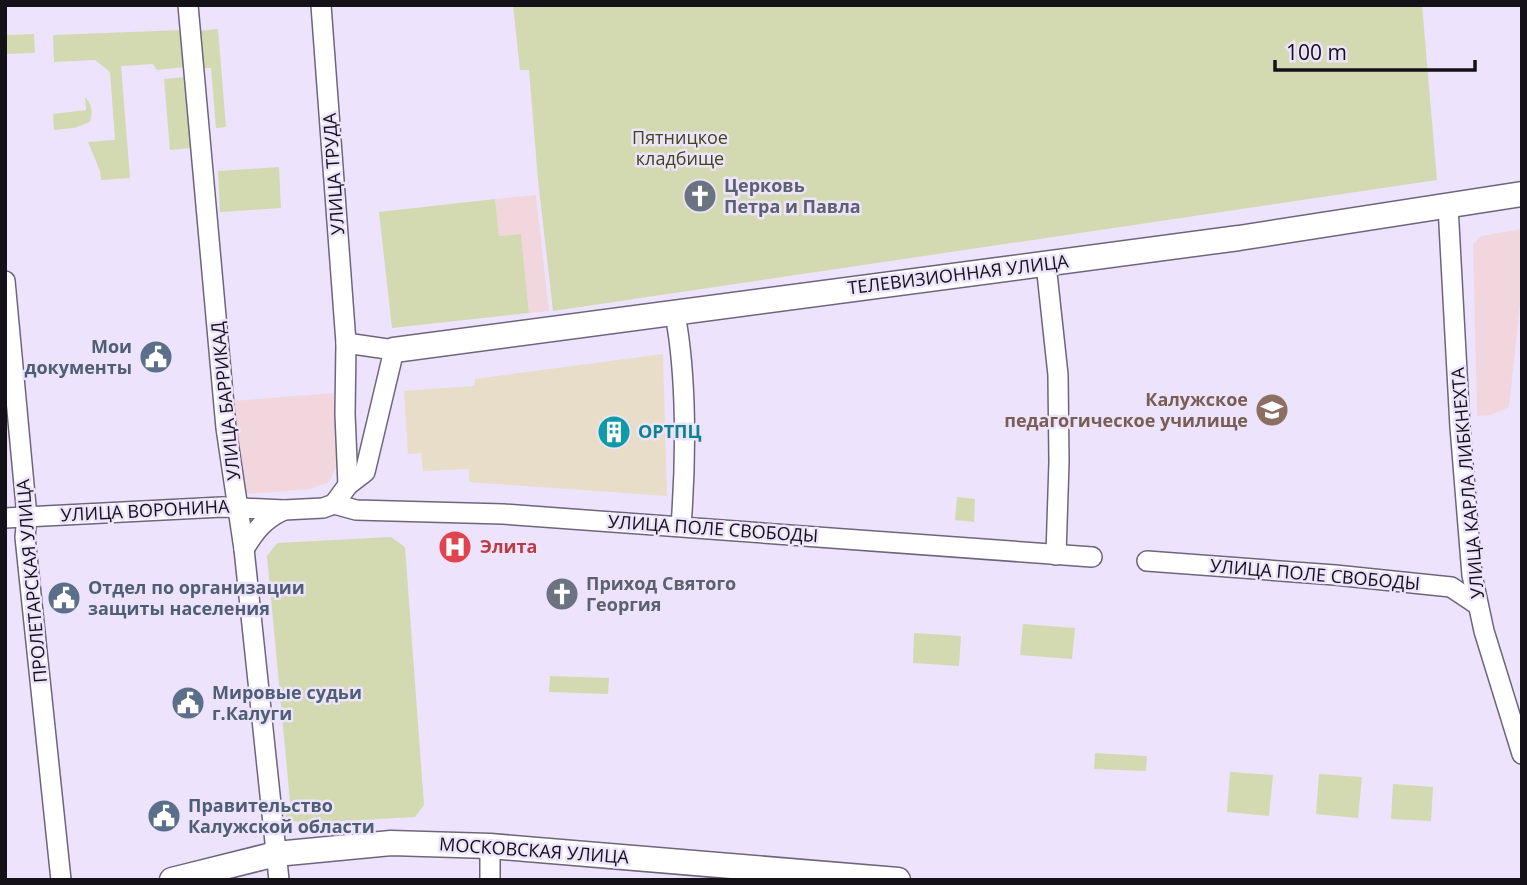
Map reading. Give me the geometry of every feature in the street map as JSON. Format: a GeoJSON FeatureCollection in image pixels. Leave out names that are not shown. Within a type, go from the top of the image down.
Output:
{"type":"FeatureCollection","features":[{"type":"Feature","properties":{"kind":"main road","name":"ТЕЛЕВИЗИОННАЯ УЛИЦА"},"geometry":{"type":"LineString","coordinates":[[394,350],[1240,238],[1522,194]]}},
{"type":"Feature","properties":{"kind":"main road","name":"МОСКОВСКАЯ УЛИЦА"},"geometry":{"type":"LineString","coordinates":[[172,880],[276,855],[391,843],[490,846],[898,880]]}},
{"type":"Feature","properties":{"kind":"street","name":"УЛИЦА БАРРИКАД"},"geometry":{"type":"LineString","coordinates":[[188,5],[226,428],[244,549],[279,880]]}},
{"type":"Feature","properties":{"kind":"street","name":"УЛИЦА ТРУДА"},"geometry":{"type":"LineString","coordinates":[[321,5],[346,343],[341,495]]}},
{"type":"Feature","properties":{"kind":"street","name":"УЛИЦА КАРЛА ЛИБКНЕХТА"},"geometry":{"type":"LineString","coordinates":[[1448,206],[1460,427],[1472,575],[1484,631],[1522,754]]}},
{"type":"Feature","properties":{"kind":"street"},"geometry":{"type":"LineString","coordinates":[[1046,264],[1058,375],[1056,555]]}},
{"type":"Feature","properties":{"kind":"street","name":"ПРОЛЕТАРСКАЯ УЛИЦА"},"geometry":{"type":"LineString","coordinates":[[5,281],[27,517],[25,537],[61,880]]}},
{"type":"Feature","properties":{"kind":"street"},"geometry":{"type":"LineString","coordinates":[[676,314],[682,381],[681,526]]}},
{"type":"Feature","properties":{"kind":"street"},"geometry":{"type":"LineString","coordinates":[[244,549],[258,528],[270,517],[284,510],[323,509],[365,472],[394,350],[346,343]]}},
{"type":"Feature","properties":{"kind":"street","name":"УЛИЦА ПОЛЕ СВОБОДЫ"},"geometry":{"type":"LineString","coordinates":[[341,495],[356,510],[503,514],[1092,557]]}},
{"type":"Feature","properties":{"kind":"street","name":"УЛИЦА ВОРОНИНА"},"geometry":{"type":"LineString","coordinates":[[5,518],[238,507],[284,510]]}},
{"type":"Feature","properties":{"kind":"street","name":"УЛИЦА ПОЛЕ СВОБОДЫ"},"geometry":{"type":"LineString","coordinates":[[1147,561],[1451,587],[1478,605]]}},
{"type":"Feature","properties":{"kind":"street"},"geometry":{"type":"LineString","coordinates":[[490,846],[490,880]]}},
{"type":"Feature","properties":{"kind":"shaded area"},"geometry":{"type":"Polygon","coordinates":[[[536,195],[549,311],[529,313],[521,235],[499,237],[495,199],[536,195]]]}},
{"type":"Feature","properties":{"kind":"shaded area"},"geometry":{"type":"Polygon","coordinates":[[[1522,229],[1522,287],[1509,407],[1491,415],[1477,416],[1473,244],[1481,236],[1522,229]]]}},
{"type":"Feature","properties":{"kind":"shaded area"},"geometry":{"type":"Polygon","coordinates":[[[663,354],[667,496],[469,482],[469,469],[423,471],[421,453],[408,454],[404,391],[474,386],[475,379],[663,354]]]}},
{"type":"Feature","properties":{"kind":"shaded area"},"geometry":{"type":"Polygon","coordinates":[[[334,393],[337,465],[329,482],[310,489],[248,494],[243,484],[233,401],[334,393]]]}},
{"type":"Feature","properties":{"kind":"green space","name":"Пятницкое кладбище"},"geometry":{"type":"Polygon","coordinates":[[[513,5],[1422,5],[1437,180],[553,311],[529,70],[520,70],[513,5]]]}},
{"type":"Feature","properties":{"kind":"green space"},"geometry":{"type":"Polygon","coordinates":[[[218,29],[226,127],[216,128],[211,68],[201,68],[198,31],[218,29]]]}},
{"type":"Feature","properties":{"kind":"green space"},"geometry":{"type":"Polygon","coordinates":[[[182,30],[185,67],[157,70],[153,64],[121,66],[130,178],[101,180],[88,142],[115,140],[110,72],[95,60],[54,62],[53,35],[182,30]]]}},
{"type":"Feature","properties":{"kind":"green space"},"geometry":{"type":"Polygon","coordinates":[[[34,34],[35,53],[5,54],[5,35],[34,34]]]}},
{"type":"Feature","properties":{"kind":"green space"},"geometry":{"type":"Polygon","coordinates":[[[186,77],[192,148],[170,150],[164,79],[186,77]]]}},
{"type":"Feature","properties":{"kind":"green space"},"geometry":{"type":"Polygon","coordinates":[[[85,97],[91,108],[90,122],[74,128],[54,130],[53,114],[86,110],[85,97]]]}},
{"type":"Feature","properties":{"kind":"green space"},"geometry":{"type":"Polygon","coordinates":[[[279,167],[281,208],[220,212],[218,171],[279,167]]]}},
{"type":"Feature","properties":{"kind":"green space"},"geometry":{"type":"Polygon","coordinates":[[[495,199],[499,236],[521,234],[529,313],[392,328],[379,212],[495,199]]]}},
{"type":"Feature","properties":{"kind":"green space"},"geometry":{"type":"Polygon","coordinates":[[[957,497],[975,499],[974,522],[955,520],[957,497]]]}},
{"type":"Feature","properties":{"kind":"green space"},"geometry":{"type":"Polygon","coordinates":[[[391,537],[405,547],[424,805],[415,817],[306,823],[286,820],[285,813],[291,812],[267,556],[277,543],[391,537]]]}},
{"type":"Feature","properties":{"kind":"green space"},"geometry":{"type":"Polygon","coordinates":[[[1023,624],[1075,628],[1072,659],[1020,655],[1023,624]]]}},
{"type":"Feature","properties":{"kind":"green space"},"geometry":{"type":"Polygon","coordinates":[[[914,633],[961,636],[959,666],[913,663],[914,633]]]}},
{"type":"Feature","properties":{"kind":"green space"},"geometry":{"type":"Polygon","coordinates":[[[550,676],[609,678],[608,694],[549,692],[550,676]]]}},
{"type":"Feature","properties":{"kind":"green space"},"geometry":{"type":"Polygon","coordinates":[[[1095,753],[1147,756],[1146,771],[1094,769],[1095,753]]]}},
{"type":"Feature","properties":{"kind":"green space"},"geometry":{"type":"Polygon","coordinates":[[[1230,772],[1273,775],[1269,816],[1227,812],[1230,772]]]}},
{"type":"Feature","properties":{"kind":"green space"},"geometry":{"type":"Polygon","coordinates":[[[1319,774],[1362,777],[1358,818],[1316,814],[1319,774]]]}},
{"type":"Feature","properties":{"kind":"green space"},"geometry":{"type":"Polygon","coordinates":[[[1393,784],[1433,787],[1431,821],[1391,819],[1393,784]]]}},
{"type":"Feature","properties":{"kind":"place","name":"Церковь Петра и Павла"},"geometry":{"type":"Point","coordinates":[700,196]}},
{"type":"Feature","properties":{"kind":"place","name":"Мои документы"},"geometry":{"type":"Point","coordinates":[156,357]}},
{"type":"Feature","properties":{"kind":"place","name":"Калужское педагогическое училище"},"geometry":{"type":"Point","coordinates":[1272,410]}},
{"type":"Feature","properties":{"kind":"place","name":"ОРТПЦ"},"geometry":{"type":"Point","coordinates":[614,432]}},
{"type":"Feature","properties":{"kind":"place","name":"Элита"},"geometry":{"type":"Point","coordinates":[455,547]}},
{"type":"Feature","properties":{"kind":"place","name":"Приход Святого Георгия"},"geometry":{"type":"Point","coordinates":[562,594]}},
{"type":"Feature","properties":{"kind":"place","name":"Отдел по организации защиты населения"},"geometry":{"type":"Point","coordinates":[64,598]}},
{"type":"Feature","properties":{"kind":"place","name":"Мировые судьи г.Калуги"},"geometry":{"type":"Point","coordinates":[188,703]}},
{"type":"Feature","properties":{"kind":"place","name":"Правительство Калужской области"},"geometry":{"type":"Point","coordinates":[164,816]}}]}
